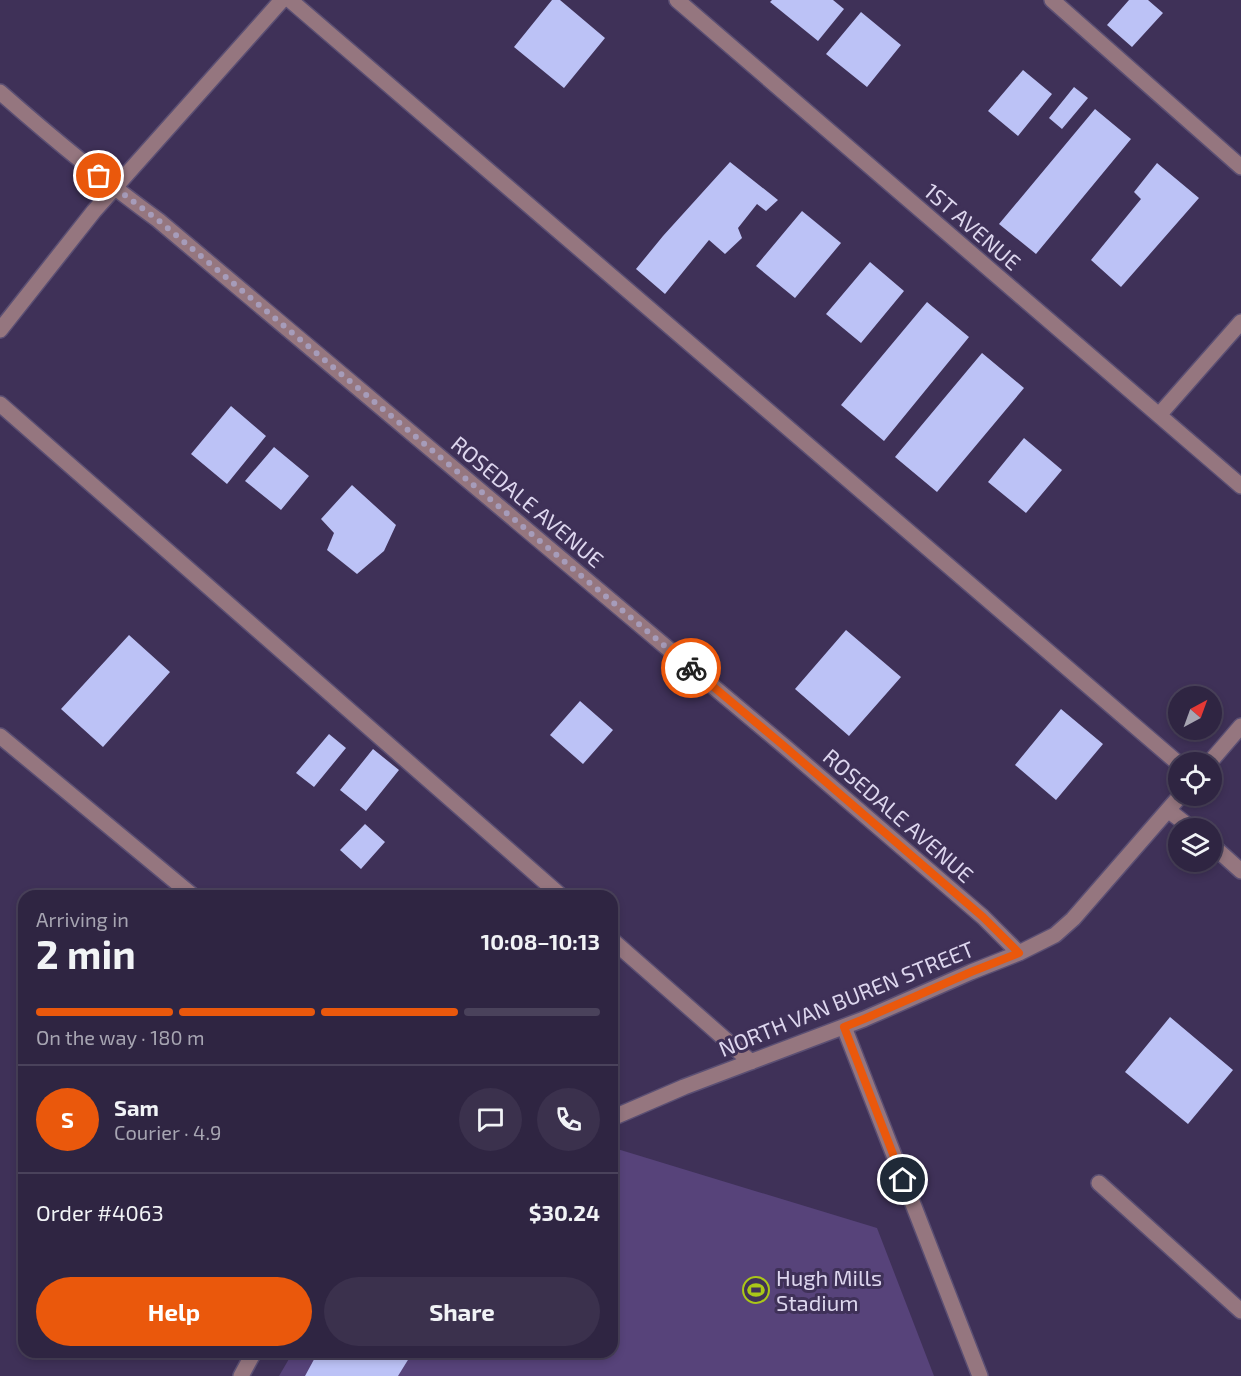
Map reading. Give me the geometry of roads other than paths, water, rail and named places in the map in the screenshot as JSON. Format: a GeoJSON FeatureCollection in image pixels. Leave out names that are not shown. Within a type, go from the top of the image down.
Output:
{"type":"FeatureCollection","features":[{"type":"Feature","properties":{"kind":"street"},"geometry":{"type":"LineString","coordinates":[[0,330],[94,211],[282,0]]}},
{"type":"Feature","properties":{"kind":"street"},"geometry":{"type":"LineString","coordinates":[[290,0],[1168,755]]}},
{"type":"Feature","properties":{"kind":"street","name":"1ST AVENUE"},"geometry":{"type":"LineString","coordinates":[[677,0],[1241,486]]}},
{"type":"Feature","properties":{"kind":"street"},"geometry":{"type":"LineString","coordinates":[[1052,0],[1241,167]]}},
{"type":"Feature","properties":{"kind":"street","name":"ROSEDALE AVENUE"},"geometry":{"type":"LineString","coordinates":[[0,92],[114,188],[158,220],[784,746],[983,917],[1019,953]]}},
{"type":"Feature","properties":{"kind":"street"},"geometry":{"type":"LineString","coordinates":[[1159,415],[1241,322]]}},
{"type":"Feature","properties":{"kind":"street"},"geometry":{"type":"LineString","coordinates":[[0,404],[554,890]]}},
{"type":"Feature","properties":{"kind":"street"},"geometry":{"type":"LineString","coordinates":[[1219,752],[1241,726]]}},
{"type":"Feature","properties":{"kind":"street"},"geometry":{"type":"LineString","coordinates":[[0,736],[186,890]]}},
{"type":"Feature","properties":{"kind":"street","name":"NORTH VAN BUREN STREET"},"geometry":{"type":"LineString","coordinates":[[618,1115],[684,1087],[864,1019],[1019,953],[1055,935],[1073,919],[1171,806]]}},
{"type":"Feature","properties":{"kind":"street"},"geometry":{"type":"LineString","coordinates":[[1168,810],[1178,818]]}},
{"type":"Feature","properties":{"kind":"street"},"geometry":{"type":"LineString","coordinates":[[1222,854],[1241,871]]}},
{"type":"Feature","properties":{"kind":"street"},"geometry":{"type":"LineString","coordinates":[[618,945],[751,1062]]}},
{"type":"Feature","properties":{"kind":"street"},"geometry":{"type":"LineString","coordinates":[[844,1027],[980,1376]]}},
{"type":"Feature","properties":{"kind":"street"},"geometry":{"type":"LineString","coordinates":[[1100,1183],[1241,1311]]}},
{"type":"Feature","properties":{"kind":"street"},"geometry":{"type":"LineString","coordinates":[[241,1376],[251,1358]]}},
{"type":"Feature","properties":{"kind":"place","name":"Hugh Mills Stadium"},"geometry":{"type":"Point","coordinates":[756,1290]}}]}
